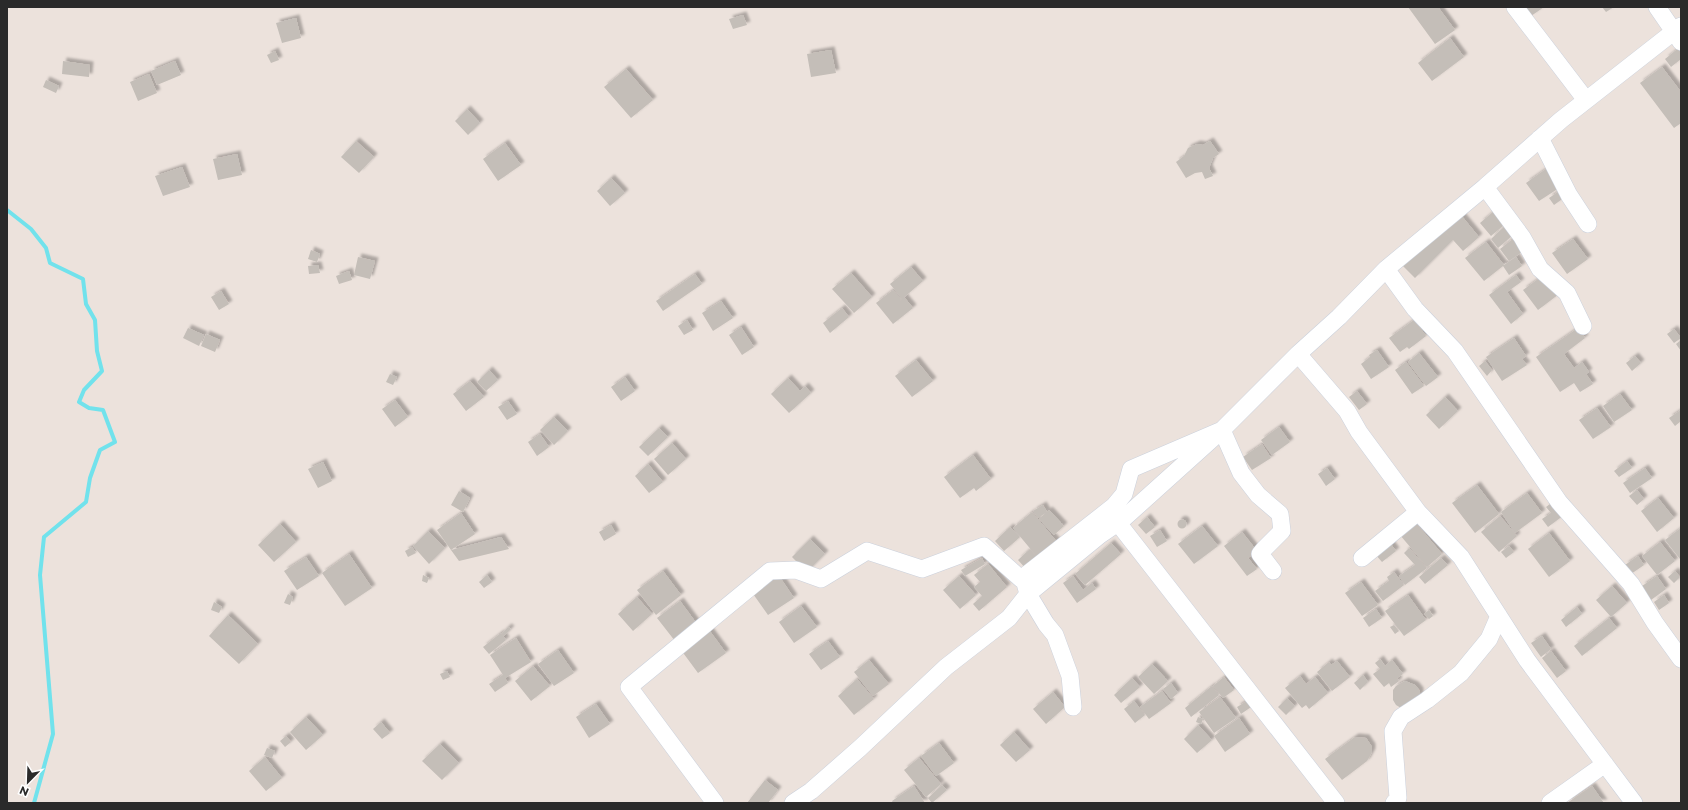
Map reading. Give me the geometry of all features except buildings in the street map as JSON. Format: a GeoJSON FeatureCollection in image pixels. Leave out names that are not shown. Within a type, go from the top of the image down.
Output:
{"type":"FeatureCollection","features":[{"type":"Feature","properties":{"kind":"street"},"geometry":{"type":"LineString","coordinates":[[1515,7],[1586,100]]}},
{"type":"Feature","properties":{"kind":"street"},"geometry":{"type":"LineString","coordinates":[[793,803],[811,791],[860,748],[946,667],[1009,618],[1028,594],[1118,523],[1222,430],[1298,354],[1339,317],[1386,269],[1485,187],[1540,138],[1586,100],[1679,33],[1657,7]]}},
{"type":"Feature","properties":{"kind":"street"},"geometry":{"type":"LineString","coordinates":[[1540,138],[1569,195],[1588,224]]}},
{"type":"Feature","properties":{"kind":"street"},"geometry":{"type":"LineString","coordinates":[[1485,187],[1522,238],[1540,270],[1567,293],[1583,326]]}},
{"type":"Feature","properties":{"kind":"street"},"geometry":{"type":"LineString","coordinates":[[1386,269],[1415,309],[1455,351],[1559,502],[1631,584],[1655,623],[1681,659]]}},
{"type":"Feature","properties":{"kind":"street"},"geometry":{"type":"LineString","coordinates":[[1298,354],[1347,411],[1359,432],[1418,512],[1461,557],[1527,660],[1634,803]]}},
{"type":"Feature","properties":{"kind":"street"},"geometry":{"type":"LineString","coordinates":[[1222,430],[1241,473],[1258,495],[1280,514],[1282,532],[1260,554],[1273,572]]}},
{"type":"Feature","properties":{"kind":"street"},"geometry":{"type":"LineString","coordinates":[[1021,579],[1114,506],[1124,494],[1132,469],[1222,430]]}},
{"type":"Feature","properties":{"kind":"street"},"geometry":{"type":"LineString","coordinates":[[1362,558],[1418,512]]}},
{"type":"Feature","properties":{"kind":"street"},"geometry":{"type":"LineString","coordinates":[[1118,523],[1336,803]]}},
{"type":"Feature","properties":{"kind":"street"},"geometry":{"type":"LineString","coordinates":[[715,803],[629,687],[770,571],[796,570],[821,579],[867,551],[922,569],[984,546],[1021,579],[1028,594],[1054,635],[1070,676],[1073,707]]}},
{"type":"Feature","properties":{"kind":"street"},"geometry":{"type":"LineString","coordinates":[[1394,803],[1398,798],[1394,731],[1401,717],[1427,700],[1461,672],[1489,639],[1499,616]]}},
{"type":"Feature","properties":{"kind":"street"},"geometry":{"type":"LineString","coordinates":[[1550,803],[1604,764]]}},
{"type":"Feature","properties":{"kind":"waterway"},"geometry":{"type":"LineString","coordinates":[[7,210],[31,229],[46,248],[50,263],[83,279],[86,304],[95,320],[97,351],[102,371],[84,390],[79,402],[89,408],[103,410],[115,442],[100,450],[90,478],[86,502],[44,537],[40,575],[53,734],[34,803]]}}]}
